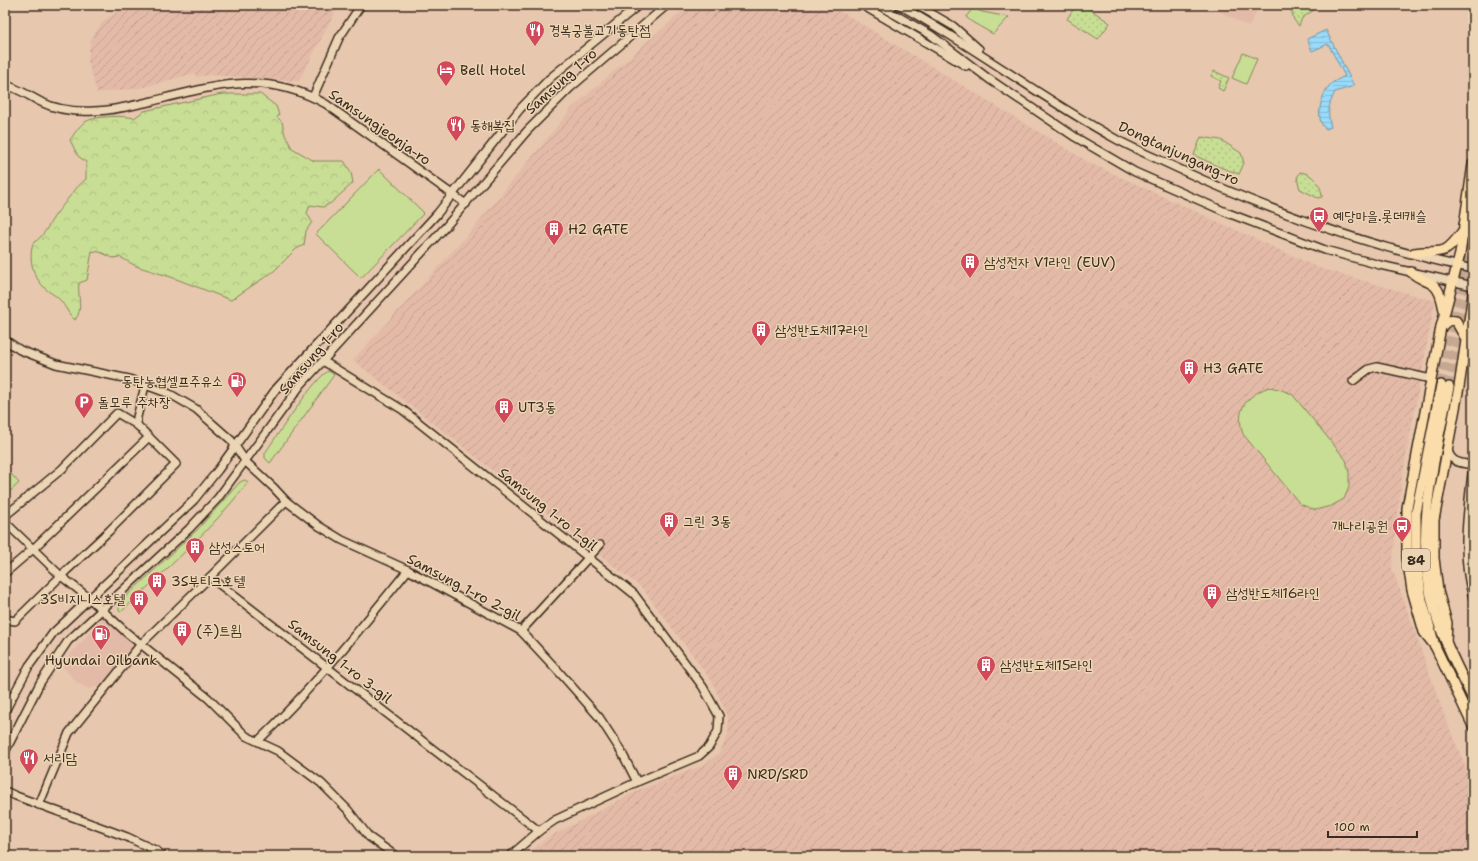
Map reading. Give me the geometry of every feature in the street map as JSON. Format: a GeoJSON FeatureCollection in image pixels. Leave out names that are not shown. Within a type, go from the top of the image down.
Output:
{"type":"FeatureCollection","features":[{"type":"Feature","properties":{"kind":"main road"},"geometry":{"type":"LineString","coordinates":[[1435,646],[1424,632],[1416,606],[1409,575],[1406,540],[1410,490],[1441,327],[1460,254],[1473,164]]}},
{"type":"Feature","properties":{"kind":"main road"},"geometry":{"type":"LineString","coordinates":[[1414,253],[1441,252],[1451,248],[1463,228]]}},
{"type":"Feature","properties":{"kind":"main road"},"geometry":{"type":"LineString","coordinates":[[1463,228],[1473,238]]}},
{"type":"Feature","properties":{"kind":"main road"},"geometry":{"type":"LineString","coordinates":[[1411,272],[1419,279],[1432,283],[1436,288],[1445,312]]}},
{"type":"Feature","properties":{"kind":"main road"},"geometry":{"type":"LineString","coordinates":[[1446,642],[1447,623],[1438,591],[1434,558],[1434,520],[1473,294]]}},
{"type":"Feature","properties":{"kind":"main road"},"geometry":{"type":"LineString","coordinates":[[1468,324],[1473,313]]}},
{"type":"Feature","properties":{"kind":"main road"},"geometry":{"type":"LineString","coordinates":[[1441,327],[1446,321],[1456,321],[1466,339]]}},
{"type":"Feature","properties":{"kind":"main road","name":"84"},"geometry":{"type":"LineString","coordinates":[[1473,698],[1446,642],[1435,613],[1429,586],[1424,542],[1428,494],[1445,386],[1419,490],[1415,538],[1420,593],[1435,646],[1473,726]]}},
{"type":"Feature","properties":{"kind":"street"},"geometry":{"type":"LineString","coordinates":[[313,97],[339,38],[361,5]]}},
{"type":"Feature","properties":{"kind":"street","name":"Samsung 1-ro"},"geometry":{"type":"LineString","coordinates":[[5,711],[8,698],[35,657],[61,624],[194,500],[218,470],[276,389],[453,195],[513,117],[537,90],[639,5]]}},
{"type":"Feature","properties":{"kind":"street","name":"Samsung 1-ro"},"geometry":{"type":"LineString","coordinates":[[5,752],[40,683],[61,650],[80,629],[207,511],[244,459],[300,386],[380,301],[466,204],[527,131],[563,95],[667,5]]}},
{"type":"Feature","properties":{"kind":"street"},"geometry":{"type":"LineString","coordinates":[[862,5],[931,47],[989,79]]}},
{"type":"Feature","properties":{"kind":"street"},"geometry":{"type":"LineString","coordinates":[[878,5],[931,35],[989,79],[1075,137],[1108,158],[1142,175],[1228,213],[1325,250],[1473,286]]}},
{"type":"Feature","properties":{"kind":"street","name":"Dongtanjungang-ro"},"geometry":{"type":"LineString","coordinates":[[899,5],[938,27],[1072,114],[1116,139],[1200,178],[1258,203],[1322,227],[1367,242],[1473,269]]}},
{"type":"Feature","properties":{"kind":"street"},"geometry":{"type":"LineString","coordinates":[[917,5],[953,26],[998,66]]}},
{"type":"Feature","properties":{"kind":"street","name":"Samsungjeonja-ro"},"geometry":{"type":"LineString","coordinates":[[5,85],[50,106],[71,111],[122,108],[207,87],[228,84],[263,84],[282,87],[313,97],[381,143],[466,204]]}},
{"type":"Feature","properties":{"kind":"street","name":"Samsung 1-ro 2-gil"},"geometry":{"type":"LineString","coordinates":[[5,340],[20,350],[56,364],[129,379],[170,394],[196,409],[235,445],[244,459],[286,501],[319,526],[342,540],[408,570],[521,632],[560,673],[599,718],[621,751],[637,782]]}},
{"type":"Feature","properties":{"kind":"street","name":"Samsung 1-ro 1-gil"},"geometry":{"type":"LineString","coordinates":[[323,361],[403,410],[634,594],[703,687],[719,716],[718,731],[709,747],[699,756],[637,782]]}},
{"type":"Feature","properties":{"kind":"street"},"geometry":{"type":"LineString","coordinates":[[1353,381],[1369,369],[1377,367],[1431,379]]}},
{"type":"Feature","properties":{"kind":"street"},"geometry":{"type":"LineString","coordinates":[[137,425],[137,418],[145,386]]}},
{"type":"Feature","properties":{"kind":"street"},"geometry":{"type":"LineString","coordinates":[[5,619],[15,621],[61,576],[176,464],[137,425],[117,413],[62,469],[6,515],[6,523],[61,576],[102,609],[141,644],[208,698],[246,736],[278,751],[321,783],[348,810],[368,837],[396,856]]}},
{"type":"Feature","properties":{"kind":"street"},"geometry":{"type":"LineString","coordinates":[[5,573],[33,550],[149,437]]}},
{"type":"Feature","properties":{"kind":"street"},"geometry":{"type":"LineString","coordinates":[[1447,446],[1449,454],[1455,462],[1473,465],[1471,497],[1465,535],[1473,598]]}},
{"type":"Feature","properties":{"kind":"street"},"geometry":{"type":"LineString","coordinates":[[1441,476],[1445,469],[1455,462]]}},
{"type":"Feature","properties":{"kind":"street"},"geometry":{"type":"LineString","coordinates":[[39,805],[69,733],[141,644],[286,501]]}},
{"type":"Feature","properties":{"kind":"street"},"geometry":{"type":"LineString","coordinates":[[521,632],[590,558],[600,545]]}},
{"type":"Feature","properties":{"kind":"street"},"geometry":{"type":"LineString","coordinates":[[258,741],[289,711],[328,668],[408,570]]}},
{"type":"Feature","properties":{"kind":"street","name":"Samsung 1-ro 3-gil"},"geometry":{"type":"LineString","coordinates":[[210,577],[539,831]]}},
{"type":"Feature","properties":{"kind":"street"},"geometry":{"type":"LineString","coordinates":[[510,856],[539,831],[555,820],[637,782]]}},
{"type":"Feature","properties":{"kind":"street"},"geometry":{"type":"LineString","coordinates":[[5,791],[127,837],[157,851],[163,856]]}},
{"type":"Feature","properties":{"kind":"shaded area"},"geometry":{"type":"Polygon","coordinates":[[[128,5],[339,5],[299,81],[210,75],[196,77],[195,73],[141,88],[97,93],[88,62],[90,41],[103,21],[128,5]]]}},
{"type":"Feature","properties":{"kind":"shaded area"},"geometry":{"type":"Polygon","coordinates":[[[689,5],[826,5],[845,14],[1090,163],[1319,268],[1435,301],[1402,478],[1392,568],[1445,717],[1470,778],[1473,791],[1473,856],[525,856],[547,838],[641,789],[704,765],[720,752],[728,735],[728,716],[711,680],[643,589],[353,360],[472,230],[572,108],[689,5]]]}},
{"type":"Feature","properties":{"kind":"shaded area"},"geometry":{"type":"Polygon","coordinates":[[[1208,5],[1260,5],[1249,27],[1208,5]]]}},
{"type":"Feature","properties":{"kind":"shaded area","name":"Hyundai Oilbank"},"geometry":{"type":"Polygon","coordinates":[[[105,616],[130,642],[132,647],[103,682],[96,687],[89,689],[77,683],[63,667],[70,654],[105,616]]]}},
{"type":"Feature","properties":{"kind":"green space"},"geometry":{"type":"Polygon","coordinates":[[[1076,5],[1084,5],[1110,23],[1098,39],[1067,19],[1076,5]]]}},
{"type":"Feature","properties":{"kind":"green space"},"geometry":{"type":"Polygon","coordinates":[[[1290,5],[1321,5],[1302,18],[1299,26],[1294,20],[1290,5]]]}},
{"type":"Feature","properties":{"kind":"green space"},"geometry":{"type":"Polygon","coordinates":[[[973,8],[982,12],[1009,17],[993,34],[966,17],[973,8]]]}},
{"type":"Feature","properties":{"kind":"green space"},"geometry":{"type":"Polygon","coordinates":[[[1243,53],[1257,59],[1246,84],[1232,78],[1243,53]]]}},
{"type":"Feature","properties":{"kind":"green space"},"geometry":{"type":"Polygon","coordinates":[[[1214,71],[1229,78],[1223,91],[1218,88],[1221,81],[1211,76],[1214,71]]]}},
{"type":"Feature","properties":{"kind":"green space"},"geometry":{"type":"Polygon","coordinates":[[[222,94],[260,94],[276,106],[279,115],[277,117],[282,122],[285,135],[292,148],[314,161],[344,161],[351,172],[353,183],[331,203],[323,207],[310,205],[307,213],[312,222],[306,231],[304,245],[296,249],[274,271],[231,300],[171,277],[136,266],[120,257],[113,258],[100,252],[92,251],[87,280],[79,283],[80,307],[78,316],[75,320],[59,299],[48,291],[39,281],[33,269],[31,256],[33,243],[43,234],[56,214],[74,191],[86,179],[86,162],[78,156],[70,140],[85,122],[95,118],[134,118],[144,111],[222,94]]]}},
{"type":"Feature","properties":{"kind":"green space"},"geometry":{"type":"Polygon","coordinates":[[[1201,137],[1221,140],[1241,153],[1244,163],[1239,174],[1194,155],[1201,137]]]}},
{"type":"Feature","properties":{"kind":"green space"},"geometry":{"type":"Polygon","coordinates":[[[379,169],[424,213],[361,278],[316,234],[379,169]]]}},
{"type":"Feature","properties":{"kind":"green space"},"geometry":{"type":"Polygon","coordinates":[[[1300,172],[1316,180],[1322,193],[1322,197],[1318,198],[1300,189],[1297,178],[1300,172]]]}},
{"type":"Feature","properties":{"kind":"green space"},"geometry":{"type":"Polygon","coordinates":[[[329,371],[334,375],[270,463],[265,458],[265,453],[306,394],[323,375],[329,371]]]}},
{"type":"Feature","properties":{"kind":"green space"},"geometry":{"type":"Polygon","coordinates":[[[1269,387],[1292,394],[1346,460],[1349,473],[1349,487],[1344,499],[1331,506],[1315,510],[1300,504],[1243,434],[1240,417],[1244,404],[1254,395],[1269,387]]]}},
{"type":"Feature","properties":{"kind":"green space"},"geometry":{"type":"Polygon","coordinates":[[[5,467],[19,483],[5,496],[5,467]]]}},
{"type":"Feature","properties":{"kind":"green space"},"geometry":{"type":"Polygon","coordinates":[[[245,480],[248,482],[203,534],[121,612],[119,611],[119,603],[197,530],[240,482],[245,480]]]}},
{"type":"Feature","properties":{"kind":"water"},"geometry":{"type":"Polygon","coordinates":[[[1326,30],[1354,86],[1335,92],[1329,109],[1331,127],[1326,129],[1320,120],[1320,108],[1323,96],[1331,84],[1345,76],[1328,44],[1312,51],[1307,39],[1326,30]]]}},
{"type":"Feature","properties":{"kind":"tunnel"},"geometry":{"type":"LineString","coordinates":[[1441,385],[1473,214]]}},
{"type":"Feature","properties":{"kind":"tunnel"},"geometry":{"type":"LineString","coordinates":[[1449,387],[1473,266]]}},
{"type":"Feature","properties":{"kind":"place","name":"경복궁불고기동탄점"},"geometry":{"type":"Point","coordinates":[535,47]}},
{"type":"Feature","properties":{"kind":"place","name":"Bell Hotel"},"geometry":{"type":"Point","coordinates":[446,87]}},
{"type":"Feature","properties":{"kind":"place","name":"동해복집"},"geometry":{"type":"Point","coordinates":[456,142]}},
{"type":"Feature","properties":{"kind":"place","name":"예당마을.롯데캐슬"},"geometry":{"type":"Point","coordinates":[1319,233]}},
{"type":"Feature","properties":{"kind":"place","name":"H2 GATE"},"geometry":{"type":"Point","coordinates":[554,246]}},
{"type":"Feature","properties":{"kind":"place","name":"삼성전자 V1라인 (EUV)"},"geometry":{"type":"Point","coordinates":[970,279]}},
{"type":"Feature","properties":{"kind":"place","name":"삼성반도체17라인"},"geometry":{"type":"Point","coordinates":[761,347]}},
{"type":"Feature","properties":{"kind":"place","name":"H3 GATE"},"geometry":{"type":"Point","coordinates":[1189,385]}},
{"type":"Feature","properties":{"kind":"place","name":"동탄농협셀프주유소"},"geometry":{"type":"Point","coordinates":[237,398]}},
{"type":"Feature","properties":{"kind":"place","name":"돌모루 주차장"},"geometry":{"type":"Point","coordinates":[84,419]}},
{"type":"Feature","properties":{"kind":"place","name":"UT3동"},"geometry":{"type":"Point","coordinates":[504,424]}},
{"type":"Feature","properties":{"kind":"place","name":"그린 3동"},"geometry":{"type":"Point","coordinates":[669,538]}},
{"type":"Feature","properties":{"kind":"place","name":"개나리공원"},"geometry":{"type":"Point","coordinates":[1402,543]}},
{"type":"Feature","properties":{"kind":"place","name":"삼성스토어"},"geometry":{"type":"Point","coordinates":[195,564]}},
{"type":"Feature","properties":{"kind":"place","name":"3S부티크호텔"},"geometry":{"type":"Point","coordinates":[157,598]}},
{"type":"Feature","properties":{"kind":"place","name":"삼성반도체16라인"},"geometry":{"type":"Point","coordinates":[1212,610]}},
{"type":"Feature","properties":{"kind":"place","name":"3S비지니스호텔"},"geometry":{"type":"Point","coordinates":[139,616]}},
{"type":"Feature","properties":{"kind":"place","name":"(주)트윔"},"geometry":{"type":"Point","coordinates":[182,647]}},
{"type":"Feature","properties":{"kind":"place","name":"Hyundai Oilbank"},"geometry":{"type":"Point","coordinates":[101,651]}},
{"type":"Feature","properties":{"kind":"place","name":"삼성반도체15라인"},"geometry":{"type":"Point","coordinates":[986,682]}},
{"type":"Feature","properties":{"kind":"place","name":"서리담"},"geometry":{"type":"Point","coordinates":[29,775]}},
{"type":"Feature","properties":{"kind":"place","name":"NRD/SRD"},"geometry":{"type":"Point","coordinates":[733,791]}}]}
